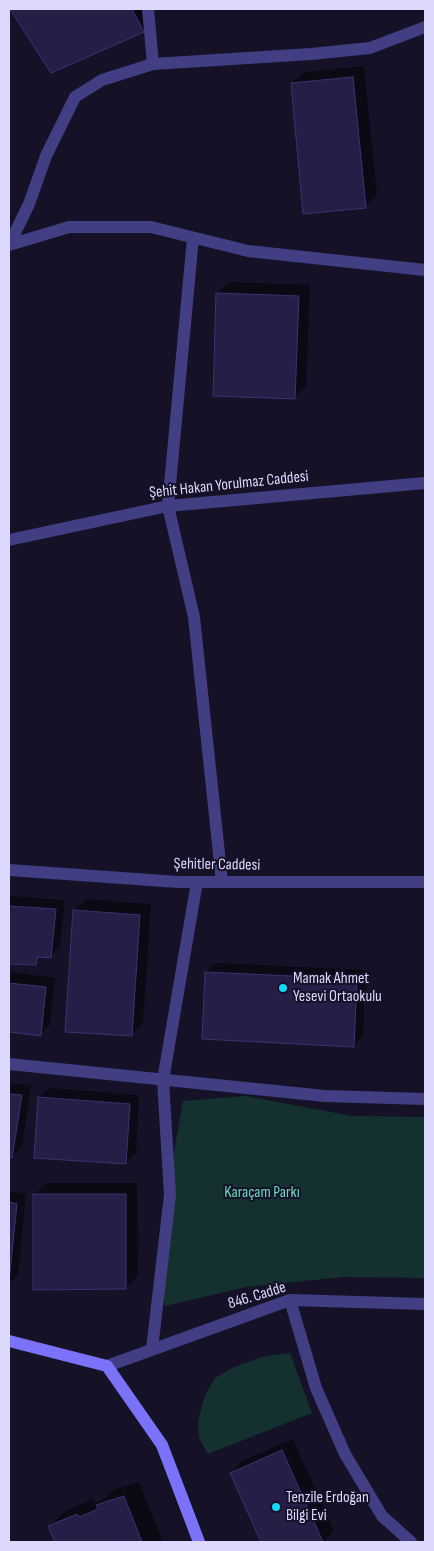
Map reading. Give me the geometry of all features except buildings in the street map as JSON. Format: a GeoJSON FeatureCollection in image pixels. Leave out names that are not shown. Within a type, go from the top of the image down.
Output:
{"type":"FeatureCollection","features":[{"type":"Feature","properties":{"kind":"main road"},"geometry":{"type":"LineString","coordinates":[[9,1341],[107,1366],[162,1445],[199,1542]]}},
{"type":"Feature","properties":{"kind":"street"},"geometry":{"type":"LineString","coordinates":[[148,9],[153,64]]}},
{"type":"Feature","properties":{"kind":"street"},"geometry":{"type":"LineString","coordinates":[[425,27],[370,48],[311,54],[153,64],[102,80],[75,97],[46,156],[29,204],[9,245],[70,227],[151,227],[248,251],[425,270]]}},
{"type":"Feature","properties":{"kind":"street"},"geometry":{"type":"LineString","coordinates":[[193,238],[168,506],[194,617],[222,882]]}},
{"type":"Feature","properties":{"kind":"street","name":"Şehit Hakan Yorulmaz Caddesi"},"geometry":{"type":"LineString","coordinates":[[9,540],[168,506],[425,484]]}},
{"type":"Feature","properties":{"kind":"street","name":"Şehitler Caddesi"},"geometry":{"type":"LineString","coordinates":[[9,870],[197,882],[425,882]]}},
{"type":"Feature","properties":{"kind":"street"},"geometry":{"type":"LineString","coordinates":[[152,1349],[170,1195],[163,1080],[197,882]]}},
{"type":"Feature","properties":{"kind":"street"},"geometry":{"type":"LineString","coordinates":[[9,1064],[325,1096],[425,1099]]}},
{"type":"Feature","properties":{"kind":"street"},"geometry":{"type":"LineString","coordinates":[[290,1300],[316,1388],[345,1454],[382,1516],[411,1542]]}},
{"type":"Feature","properties":{"kind":"street","name":"846. Cadde"},"geometry":{"type":"LineString","coordinates":[[107,1366],[290,1300],[425,1304]]}},
{"type":"Feature","properties":{"kind":"green space","name":"Karaçam Parkı"},"geometry":{"type":"Polygon","coordinates":[[[246,1096],[352,1116],[425,1117],[425,1278],[343,1277],[246,1287],[165,1306],[160,1280],[174,1152],[183,1101],[246,1096]]]}},
{"type":"Feature","properties":{"kind":"green space"},"geometry":{"type":"Polygon","coordinates":[[[290,1353],[312,1413],[208,1454],[199,1438],[198,1421],[205,1395],[215,1378],[234,1367],[262,1357],[290,1353]]]}},
{"type":"Feature","properties":{"kind":"place","name":"Mamak Ahmet Yesevi Ortaokulu"},"geometry":{"type":"Point","coordinates":[283,988]}},
{"type":"Feature","properties":{"kind":"place","name":"Tenzile Erdoğan Bilgi Evi"},"geometry":{"type":"Point","coordinates":[276,1507]}}]}
